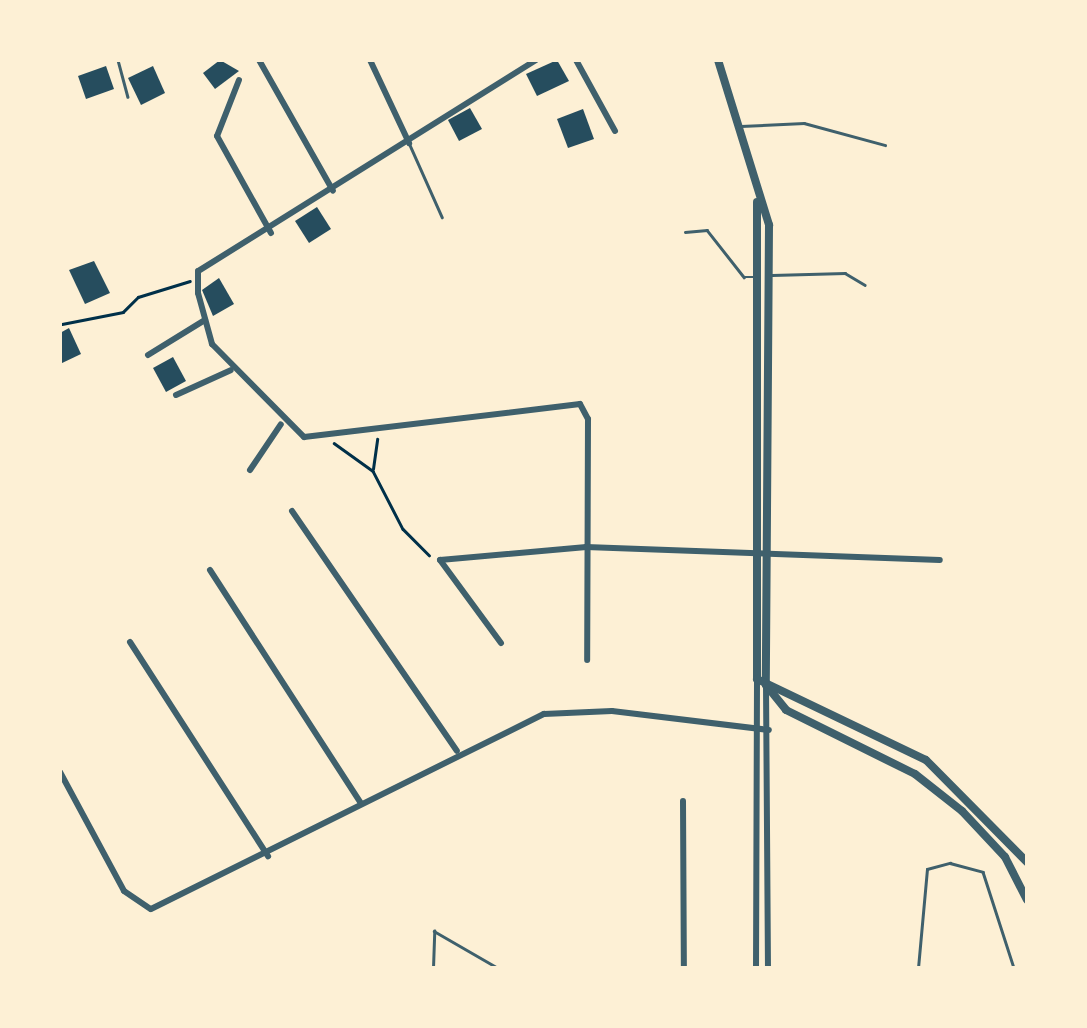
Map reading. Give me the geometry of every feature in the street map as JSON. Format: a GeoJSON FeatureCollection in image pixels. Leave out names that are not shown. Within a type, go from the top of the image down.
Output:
{"type":"FeatureCollection","features":[{"type":"Feature","properties":{"kind":"street"},"geometry":{"type":"LineString","coordinates":[[259,60],[333,191]]}},
{"type":"Feature","properties":{"kind":"street"},"geometry":{"type":"LineString","coordinates":[[370,60],[409,143]]}},
{"type":"Feature","properties":{"kind":"street"},"geometry":{"type":"LineString","coordinates":[[536,60],[198,279],[205,320],[231,370],[281,424],[320,434],[396,422],[580,404],[588,419],[588,660]]}},
{"type":"Feature","properties":{"kind":"street"},"geometry":{"type":"LineString","coordinates":[[576,60],[615,131]]}},
{"type":"Feature","properties":{"kind":"street"},"geometry":{"type":"LineString","coordinates":[[718,60],[756,195],[769,225],[771,276],[756,679],[756,968]]}},
{"type":"Feature","properties":{"kind":"street"},"geometry":{"type":"LineString","coordinates":[[240,80],[218,136],[271,233]]}},
{"type":"Feature","properties":{"kind":"street"},"geometry":{"type":"LineString","coordinates":[[756,195],[769,730],[768,968]]}},
{"type":"Feature","properties":{"kind":"street"},"geometry":{"type":"LineString","coordinates":[[148,355],[205,320]]}},
{"type":"Feature","properties":{"kind":"street"},"geometry":{"type":"LineString","coordinates":[[176,395],[231,370]]}},
{"type":"Feature","properties":{"kind":"street"},"geometry":{"type":"LineString","coordinates":[[250,470],[281,424]]}},
{"type":"Feature","properties":{"kind":"street"},"geometry":{"type":"LineString","coordinates":[[292,512],[457,751]]}},
{"type":"Feature","properties":{"kind":"street"},"geometry":{"type":"LineString","coordinates":[[440,560],[586,547],[763,550],[940,560]]}},
{"type":"Feature","properties":{"kind":"street"},"geometry":{"type":"LineString","coordinates":[[440,560],[502,642]]}},
{"type":"Feature","properties":{"kind":"street"},"geometry":{"type":"LineString","coordinates":[[210,570],[361,802]]}},
{"type":"Feature","properties":{"kind":"street"},"geometry":{"type":"LineString","coordinates":[[130,642],[268,856]]}},
{"type":"Feature","properties":{"kind":"street"},"geometry":{"type":"LineString","coordinates":[[756,679],[840,712],[926,760],[1027,862]]}},
{"type":"Feature","properties":{"kind":"street"},"geometry":{"type":"LineString","coordinates":[[766,685],[786,710],[915,774],[962,811],[1005,857],[1027,900]]}},
{"type":"Feature","properties":{"kind":"street"},"geometry":{"type":"LineString","coordinates":[[60,772],[137,905],[151,909],[268,856],[457,751],[544,714],[612,710],[769,730]]}},
{"type":"Feature","properties":{"kind":"street"},"geometry":{"type":"LineString","coordinates":[[683,802],[684,968]]}},
{"type":"Feature","properties":{"kind":"lane"},"geometry":{"type":"LineString","coordinates":[[118,60],[128,97]]}},
{"type":"Feature","properties":{"kind":"lane"},"geometry":{"type":"LineString","coordinates":[[739,126],[804,123],[885,145]]}},
{"type":"Feature","properties":{"kind":"lane"},"geometry":{"type":"LineString","coordinates":[[409,143],[442,217]]}},
{"type":"Feature","properties":{"kind":"lane"},"geometry":{"type":"LineString","coordinates":[[685,232],[707,230],[744,277],[845,273],[864,284]]}},
{"type":"Feature","properties":{"kind":"lane"},"geometry":{"type":"LineString","coordinates":[[918,968],[927,868],[950,863],[983,872],[1014,968]]}},
{"type":"Feature","properties":{"kind":"lane"},"geometry":{"type":"LineString","coordinates":[[433,968],[434,931],[498,968]]}},
{"type":"Feature","properties":{"kind":"path"},"geometry":{"type":"LineString","coordinates":[[62,324],[122,312],[138,297],[198,279]]}},
{"type":"Feature","properties":{"kind":"path"},"geometry":{"type":"LineString","coordinates":[[373,471],[378,438],[396,422]]}},
{"type":"Feature","properties":{"kind":"path"},"geometry":{"type":"LineString","coordinates":[[320,434],[373,471],[403,529],[440,560]]}},
{"type":"Feature","properties":{"kind":"building"},"geometry":{"type":"Polygon","coordinates":[[[220,60],[239,71],[215,89],[203,73],[220,60]]]}},
{"type":"Feature","properties":{"kind":"building"},"geometry":{"type":"Polygon","coordinates":[[[557,60],[569,81],[537,96],[526,74],[557,60]]]}},
{"type":"Feature","properties":{"kind":"building"},"geometry":{"type":"Polygon","coordinates":[[[106,66],[114,89],[86,99],[78,76],[106,66]]]}},
{"type":"Feature","properties":{"kind":"building"},"geometry":{"type":"Polygon","coordinates":[[[153,66],[165,93],[141,105],[128,78],[153,66]]]}},
{"type":"Feature","properties":{"kind":"building"},"geometry":{"type":"Polygon","coordinates":[[[470,108],[482,129],[459,141],[448,120],[470,108]]]}},
{"type":"Feature","properties":{"kind":"building"},"geometry":{"type":"Polygon","coordinates":[[[583,109],[594,139],[568,148],[557,119],[583,109]]]}},
{"type":"Feature","properties":{"kind":"building"},"geometry":{"type":"Polygon","coordinates":[[[317,207],[331,229],[309,243],[295,221],[317,207]]]}},
{"type":"Feature","properties":{"kind":"building"},"geometry":{"type":"Polygon","coordinates":[[[94,261],[110,293],[85,304],[69,270],[94,261]]]}},
{"type":"Feature","properties":{"kind":"building"},"geometry":{"type":"Polygon","coordinates":[[[219,278],[234,304],[213,316],[202,290],[219,278]]]}},
{"type":"Feature","properties":{"kind":"building"},"geometry":{"type":"Polygon","coordinates":[[[69,328],[81,354],[60,364],[60,333],[69,328]]]}},
{"type":"Feature","properties":{"kind":"building"},"geometry":{"type":"Polygon","coordinates":[[[173,357],[186,381],[166,392],[153,368],[173,357]]]}}]}
